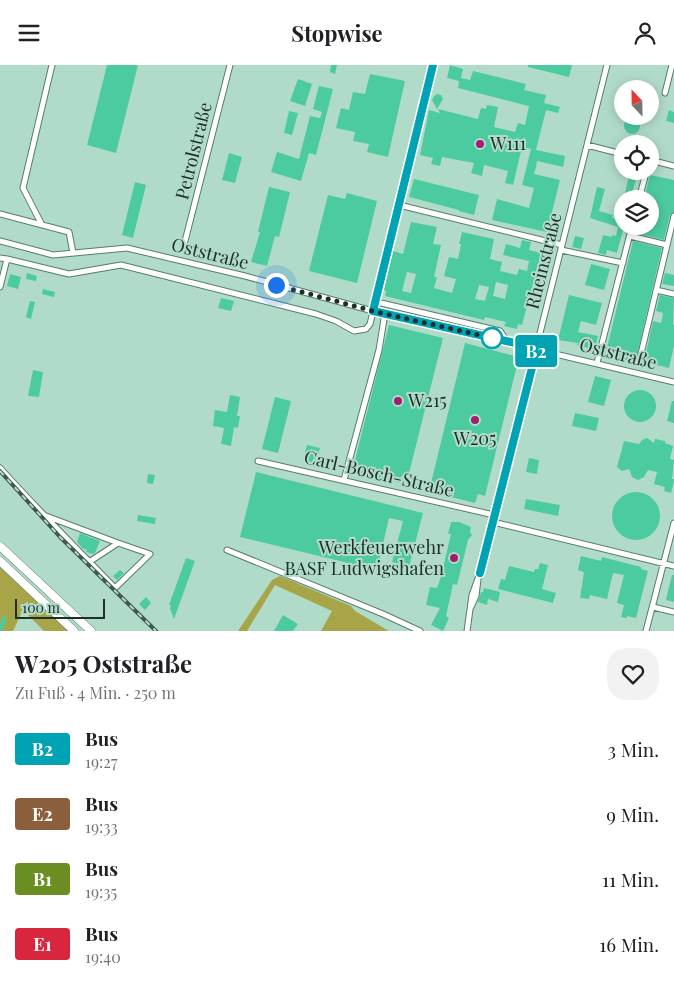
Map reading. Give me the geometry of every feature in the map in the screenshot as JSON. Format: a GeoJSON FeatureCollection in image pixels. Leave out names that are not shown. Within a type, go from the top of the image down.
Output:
{"type":"FeatureCollection","features":[{"type":"Feature","properties":{"kind":"highway"},"geometry":{"type":"LineString","coordinates":[[0,546],[91,631]]}},
{"type":"Feature","properties":{"kind":"highway"},"geometry":{"type":"LineString","coordinates":[[0,561],[74,631]]}},
{"type":"Feature","properties":{"kind":"street"},"geometry":{"type":"LineString","coordinates":[[42,225],[23,188],[52,65]]}},
{"type":"Feature","properties":{"kind":"street","name":"Petrolstraße"},"geometry":{"type":"LineString","coordinates":[[184,245],[230,65]]}},
{"type":"Feature","properties":{"kind":"street"},"geometry":{"type":"LineString","coordinates":[[0,258],[69,274],[121,265],[316,314],[336,321],[354,331],[366,329],[370,324],[433,65]]}},
{"type":"Feature","properties":{"kind":"street","name":"Rheinstraße"},"geometry":{"type":"LineString","coordinates":[[467,631],[471,607],[607,65]]}},
{"type":"Feature","properties":{"kind":"street"},"geometry":{"type":"LineString","coordinates":[[665,93],[672,65]]}},
{"type":"Feature","properties":{"kind":"street"},"geometry":{"type":"LineString","coordinates":[[587,145],[614,152]]}},
{"type":"Feature","properties":{"kind":"street"},"geometry":{"type":"LineString","coordinates":[[659,162],[674,166]]}},
{"type":"Feature","properties":{"kind":"street"},"geometry":{"type":"LineString","coordinates":[[400,205],[623,263]]}},
{"type":"Feature","properties":{"kind":"street"},"geometry":{"type":"LineString","coordinates":[[0,214],[69,232],[73,253]]}},
{"type":"Feature","properties":{"kind":"street"},"geometry":{"type":"LineString","coordinates":[[639,362],[667,245],[672,235],[674,216]]}},
{"type":"Feature","properties":{"kind":"street"},"geometry":{"type":"LineString","coordinates":[[597,363],[630,237],[667,245]]}},
{"type":"Feature","properties":{"kind":"street","name":"Oststraße"},"geometry":{"type":"LineString","coordinates":[[0,241],[53,255],[127,248],[245,276],[373,311],[537,348],[674,382]]}},
{"type":"Feature","properties":{"kind":"street"},"geometry":{"type":"LineString","coordinates":[[0,287],[7,259]]}},
{"type":"Feature","properties":{"kind":"street"},"geometry":{"type":"LineString","coordinates":[[656,290],[674,294]]}},
{"type":"Feature","properties":{"kind":"street"},"geometry":{"type":"LineString","coordinates":[[374,303],[381,303],[500,331],[504,337],[503,341]]}},
{"type":"Feature","properties":{"kind":"street"},"geometry":{"type":"LineString","coordinates":[[344,480],[379,350],[385,313]]}},
{"type":"Feature","properties":{"kind":"street","name":"Carl-Bosch-Straße"},"geometry":{"type":"LineString","coordinates":[[258,461],[494,515]]}},
{"type":"Feature","properties":{"kind":"street"},"geometry":{"type":"LineString","coordinates":[[0,468],[43,515],[116,588],[150,554],[43,515]]}},
{"type":"Feature","properties":{"kind":"street"},"geometry":{"type":"LineString","coordinates":[[493,522],[674,566]]}},
{"type":"Feature","properties":{"kind":"street"},"geometry":{"type":"LineString","coordinates":[[646,631],[674,523]]}},
{"type":"Feature","properties":{"kind":"street"},"geometry":{"type":"LineString","coordinates":[[89,562],[118,543]]}},
{"type":"Feature","properties":{"kind":"street"},"geometry":{"type":"LineString","coordinates":[[228,550],[383,613],[420,631]]}},
{"type":"Feature","properties":{"kind":"street"},"geometry":{"type":"LineString","coordinates":[[652,607],[674,612]]}},
{"type":"Feature","properties":{"kind":"shaded area"},"geometry":{"type":"Polygon","coordinates":[[[0,567],[70,631],[44,631],[23,610],[13,631],[0,631],[0,567]]]}},
{"type":"Feature","properties":{"kind":"shaded area"},"geometry":{"type":"Polygon","coordinates":[[[280,576],[351,606],[355,611],[389,631],[321,631],[332,611],[275,585],[247,631],[238,631],[272,580],[280,576]]]}},
{"type":"Feature","properties":{"kind":"building"},"geometry":{"type":"Polygon","coordinates":[[[107,65],[138,65],[116,153],[87,145],[107,65]]]}},
{"type":"Feature","properties":{"kind":"building"},"geometry":{"type":"Polygon","coordinates":[[[331,65],[337,65],[335,74],[330,72],[331,65]]]}},
{"type":"Feature","properties":{"kind":"building"},"geometry":{"type":"Polygon","coordinates":[[[450,65],[463,69],[461,78],[470,80],[473,71],[526,84],[524,90],[546,95],[544,103],[560,107],[558,113],[546,110],[536,150],[565,156],[563,167],[537,161],[534,174],[560,180],[547,232],[492,220],[497,199],[529,208],[534,188],[522,185],[531,149],[522,147],[513,185],[505,183],[508,171],[484,165],[482,176],[471,173],[474,163],[442,157],[440,166],[431,164],[433,158],[420,155],[429,110],[440,113],[438,109],[478,119],[481,108],[486,109],[487,105],[498,107],[494,127],[515,132],[518,123],[525,125],[529,106],[458,88],[459,81],[447,78],[450,65]]]}},
{"type":"Feature","properties":{"kind":"building"},"geometry":{"type":"Polygon","coordinates":[[[528,65],[572,65],[569,77],[528,67],[528,65]]]}},
{"type":"Feature","properties":{"kind":"building"},"geometry":{"type":"Polygon","coordinates":[[[370,74],[405,81],[388,157],[367,152],[369,144],[353,141],[355,132],[336,128],[341,108],[349,110],[353,92],[365,94],[370,74]]]}},
{"type":"Feature","properties":{"kind":"building"},"geometry":{"type":"Polygon","coordinates":[[[298,79],[312,84],[305,106],[290,101],[298,79]]]}},
{"type":"Feature","properties":{"kind":"building"},"geometry":{"type":"Polygon","coordinates":[[[319,86],[333,89],[316,155],[309,153],[301,181],[271,172],[277,152],[299,159],[310,116],[320,118],[322,112],[313,109],[319,86]]]}},
{"type":"Feature","properties":{"kind":"building"},"geometry":{"type":"Polygon","coordinates":[[[437,94],[441,95],[443,99],[437,109],[432,100],[437,94]]]}},
{"type":"Feature","properties":{"kind":"building"},"geometry":{"type":"Polygon","coordinates":[[[669,110],[674,112],[674,123],[666,121],[669,110]]]}},
{"type":"Feature","properties":{"kind":"building"},"geometry":{"type":"Polygon","coordinates":[[[289,111],[298,113],[292,135],[284,133],[289,111]]]}},
{"type":"Feature","properties":{"kind":"building"},"geometry":{"type":"Polygon","coordinates":[[[624,125],[640,125],[639,129],[632,134],[624,126],[624,125]]]}},
{"type":"Feature","properties":{"kind":"building"},"geometry":{"type":"Polygon","coordinates":[[[229,153],[242,157],[235,183],[222,180],[229,153]]]}},
{"type":"Feature","properties":{"kind":"building"},"geometry":{"type":"Polygon","coordinates":[[[659,177],[674,180],[674,212],[670,215],[664,240],[643,235],[659,235],[659,190],[646,190],[649,180],[659,180],[659,177]]]}},
{"type":"Feature","properties":{"kind":"building"},"geometry":{"type":"Polygon","coordinates":[[[414,179],[479,195],[474,215],[409,197],[414,179]]]}},
{"type":"Feature","properties":{"kind":"building"},"geometry":{"type":"Polygon","coordinates":[[[628,180],[636,180],[633,190],[626,190],[628,180]]]}},
{"type":"Feature","properties":{"kind":"building"},"geometry":{"type":"Polygon","coordinates":[[[135,182],[146,185],[133,238],[122,235],[135,182]]]}},
{"type":"Feature","properties":{"kind":"building"},"geometry":{"type":"Polygon","coordinates":[[[269,187],[290,192],[279,237],[275,236],[267,266],[251,262],[260,232],[258,232],[269,187]]]}},
{"type":"Feature","properties":{"kind":"building"},"geometry":{"type":"Polygon","coordinates":[[[597,187],[605,189],[599,211],[613,215],[614,226],[590,218],[597,187]]]}},
{"type":"Feature","properties":{"kind":"building"},"geometry":{"type":"Polygon","coordinates":[[[347,193],[377,201],[357,283],[309,271],[328,195],[345,199],[347,193]]]}},
{"type":"Feature","properties":{"kind":"building"},"geometry":{"type":"Polygon","coordinates":[[[411,222],[437,227],[433,244],[441,245],[434,277],[437,277],[434,288],[452,293],[456,279],[444,276],[449,257],[458,259],[462,232],[494,239],[490,259],[502,262],[500,271],[517,275],[519,269],[527,271],[529,261],[503,255],[506,244],[520,248],[522,240],[531,242],[529,250],[541,253],[522,325],[518,324],[517,329],[504,326],[506,322],[485,317],[484,320],[385,296],[386,291],[384,290],[393,251],[403,254],[411,222]],[[407,272],[402,291],[411,293],[416,274],[407,272]],[[496,282],[493,296],[505,299],[508,285],[496,282]],[[479,285],[475,299],[485,301],[489,287],[479,285]]]}},
{"type":"Feature","properties":{"kind":"building"},"geometry":{"type":"Polygon","coordinates":[[[603,235],[622,235],[617,253],[607,250],[606,255],[598,253],[603,235]]]}},
{"type":"Feature","properties":{"kind":"building"},"geometry":{"type":"Polygon","coordinates":[[[575,236],[584,238],[581,249],[572,247],[575,236]]]}},
{"type":"Feature","properties":{"kind":"building"},"geometry":{"type":"Polygon","coordinates":[[[633,241],[662,248],[635,364],[605,356],[633,241]]]}},
{"type":"Feature","properties":{"kind":"building"},"geometry":{"type":"Polygon","coordinates":[[[591,264],[610,269],[604,290],[585,285],[591,264]]]}},
{"type":"Feature","properties":{"kind":"building"},"geometry":{"type":"Polygon","coordinates":[[[27,273],[37,276],[36,281],[26,279],[27,273]]]}},
{"type":"Feature","properties":{"kind":"building"},"geometry":{"type":"Polygon","coordinates":[[[665,273],[674,275],[674,286],[662,284],[665,273]]]}},
{"type":"Feature","properties":{"kind":"building"},"geometry":{"type":"Polygon","coordinates":[[[10,274],[21,277],[18,289],[7,286],[10,274]]]}},
{"type":"Feature","properties":{"kind":"building"},"geometry":{"type":"Polygon","coordinates":[[[43,289],[55,292],[54,297],[42,294],[43,289]]]}},
{"type":"Feature","properties":{"kind":"building"},"geometry":{"type":"Polygon","coordinates":[[[569,295],[602,303],[596,325],[581,321],[578,332],[598,336],[595,350],[577,345],[578,343],[558,340],[569,295]]]}},
{"type":"Feature","properties":{"kind":"building"},"geometry":{"type":"Polygon","coordinates":[[[660,295],[674,298],[674,346],[669,368],[644,362],[653,321],[661,323],[663,313],[656,311],[660,295]]]}},
{"type":"Feature","properties":{"kind":"building"},"geometry":{"type":"Polygon","coordinates":[[[221,298],[234,301],[231,311],[218,308],[221,298]]]}},
{"type":"Feature","properties":{"kind":"building"},"geometry":{"type":"Polygon","coordinates":[[[30,301],[35,302],[31,319],[26,317],[30,301]]]}},
{"type":"Feature","properties":{"kind":"building","name":"W215"},"geometry":{"type":"Polygon","coordinates":[[[389,325],[443,338],[408,477],[401,476],[400,483],[359,474],[361,466],[354,464],[389,325]]]}},
{"type":"Feature","properties":{"kind":"building","name":"W205"},"geometry":{"type":"Polygon","coordinates":[[[465,343],[519,357],[485,496],[478,494],[475,503],[435,493],[438,485],[431,483],[465,343]]]}},
{"type":"Feature","properties":{"kind":"building"},"geometry":{"type":"Polygon","coordinates":[[[33,370],[43,372],[39,397],[28,396],[33,370]]]}},
{"type":"Feature","properties":{"kind":"building"},"geometry":{"type":"Polygon","coordinates":[[[595,376],[611,380],[604,406],[588,402],[595,376]]]}},
{"type":"Feature","properties":{"kind":"building"},"geometry":{"type":"Polygon","coordinates":[[[640,390],[646,391],[651,395],[655,400],[655,412],[651,417],[646,421],[640,422],[634,421],[629,417],[625,412],[624,406],[625,400],[629,395],[634,391],[640,390]]]}},
{"type":"Feature","properties":{"kind":"building"},"geometry":{"type":"Polygon","coordinates":[[[230,395],[240,397],[237,416],[240,416],[238,428],[234,427],[231,446],[221,444],[224,428],[213,426],[215,410],[227,412],[230,395]]]}},
{"type":"Feature","properties":{"kind":"building"},"geometry":{"type":"Polygon","coordinates":[[[275,397],[291,401],[278,453],[262,449],[275,397]]]}},
{"type":"Feature","properties":{"kind":"building"},"geometry":{"type":"Polygon","coordinates":[[[672,401],[674,401],[674,423],[667,421],[672,401]]]}},
{"type":"Feature","properties":{"kind":"building"},"geometry":{"type":"Polygon","coordinates":[[[575,413],[599,418],[596,431],[572,426],[575,413]]]}},
{"type":"Feature","properties":{"kind":"building"},"geometry":{"type":"Polygon","coordinates":[[[647,438],[654,443],[655,439],[665,441],[665,443],[673,446],[670,459],[674,460],[672,479],[674,481],[671,493],[664,491],[665,487],[654,484],[657,472],[648,470],[644,477],[638,480],[632,477],[629,469],[622,471],[617,467],[624,441],[639,444],[647,438]]]}},
{"type":"Feature","properties":{"kind":"building"},"geometry":{"type":"Polygon","coordinates":[[[307,445],[320,448],[316,463],[303,460],[307,445]]]}},
{"type":"Feature","properties":{"kind":"building"},"geometry":{"type":"Polygon","coordinates":[[[529,458],[539,460],[537,474],[526,472],[529,458]]]}},
{"type":"Feature","properties":{"kind":"building"},"geometry":{"type":"Polygon","coordinates":[[[256,472],[423,513],[409,567],[392,562],[403,521],[389,518],[377,570],[240,537],[256,472]]]}},
{"type":"Feature","properties":{"kind":"building"},"geometry":{"type":"Polygon","coordinates":[[[148,474],[155,475],[153,484],[147,483],[148,474]]]}},
{"type":"Feature","properties":{"kind":"building"},"geometry":{"type":"Polygon","coordinates":[[[636,492],[645,494],[653,499],[658,507],[660,516],[658,525],[653,533],[645,538],[636,540],[627,538],[619,533],[614,525],[612,516],[614,507],[619,499],[627,494],[636,492]]]}},
{"type":"Feature","properties":{"kind":"building"},"geometry":{"type":"Polygon","coordinates":[[[526,499],[560,505],[558,516],[524,509],[526,499]]]}},
{"type":"Feature","properties":{"kind":"building"},"geometry":{"type":"Polygon","coordinates":[[[138,515],[156,518],[155,524],[137,521],[138,515]]]}},
{"type":"Feature","properties":{"kind":"building"},"geometry":{"type":"Polygon","coordinates":[[[451,522],[459,522],[471,527],[470,532],[472,535],[468,540],[457,585],[453,584],[446,616],[449,618],[443,631],[431,625],[440,608],[426,605],[430,587],[437,588],[441,577],[451,534],[448,534],[451,522]]]}},
{"type":"Feature","properties":{"kind":"building"},"geometry":{"type":"Polygon","coordinates":[[[80,533],[100,541],[95,553],[86,552],[87,550],[82,548],[77,542],[80,533]]]}},
{"type":"Feature","properties":{"kind":"building"},"geometry":{"type":"Polygon","coordinates":[[[581,556],[601,561],[602,557],[641,567],[641,569],[648,571],[636,618],[621,617],[624,605],[617,603],[624,575],[613,573],[607,599],[590,595],[589,599],[580,598],[584,572],[578,570],[581,556]]]}},
{"type":"Feature","properties":{"kind":"building"},"geometry":{"type":"Polygon","coordinates":[[[186,558],[195,561],[174,619],[170,609],[171,605],[169,605],[186,558]]]}},
{"type":"Feature","properties":{"kind":"building"},"geometry":{"type":"Polygon","coordinates":[[[540,563],[548,565],[542,589],[556,593],[553,603],[498,589],[501,579],[505,580],[509,566],[534,572],[535,569],[538,569],[540,563]]]}},
{"type":"Feature","properties":{"kind":"building"},"geometry":{"type":"Polygon","coordinates":[[[120,570],[124,573],[117,580],[113,576],[120,570]]]}},
{"type":"Feature","properties":{"kind":"building"},"geometry":{"type":"Polygon","coordinates":[[[672,575],[674,575],[674,602],[666,600],[672,575]]]}},
{"type":"Feature","properties":{"kind":"building"},"geometry":{"type":"Polygon","coordinates":[[[484,588],[500,592],[498,602],[488,599],[487,605],[478,602],[484,588]]]}},
{"type":"Feature","properties":{"kind":"building"},"geometry":{"type":"Polygon","coordinates":[[[146,597],[151,603],[145,610],[139,604],[146,597]]]}},
{"type":"Feature","properties":{"kind":"building"},"geometry":{"type":"Polygon","coordinates":[[[283,615],[298,624],[293,631],[274,631],[283,615]]]}},
{"type":"Feature","properties":{"kind":"building"},"geometry":{"type":"Polygon","coordinates":[[[3,616],[7,618],[2,631],[0,631],[0,624],[3,616]]]}},
{"type":"Feature","properties":{"kind":"railway"},"geometry":{"type":"LineString","coordinates":[[0,471],[60,537],[156,631]]}},
{"type":"Feature","properties":{"kind":"bus line","name":"B2"},"geometry":{"type":"LineString","coordinates":[[433,65],[373,311],[537,348],[480,573]]}},
{"type":"Feature","properties":{"kind":"place","name":"W111"},"geometry":{"type":"Point","coordinates":[480,144]}},
{"type":"Feature","properties":{"kind":"place","name":"W215"},"geometry":{"type":"Point","coordinates":[398,401]}},
{"type":"Feature","properties":{"kind":"place","name":"W205"},"geometry":{"type":"Point","coordinates":[475,420]}},
{"type":"Feature","properties":{"kind":"place","name":"Werkfeuerwehr BASF Ludwigshafen"},"geometry":{"type":"Point","coordinates":[454,558]}},
{"type":"Feature","properties":{"kind":"route"},"geometry":{"type":"LineString","coordinates":[[276,285],[373,311],[492,338]]}}]}
